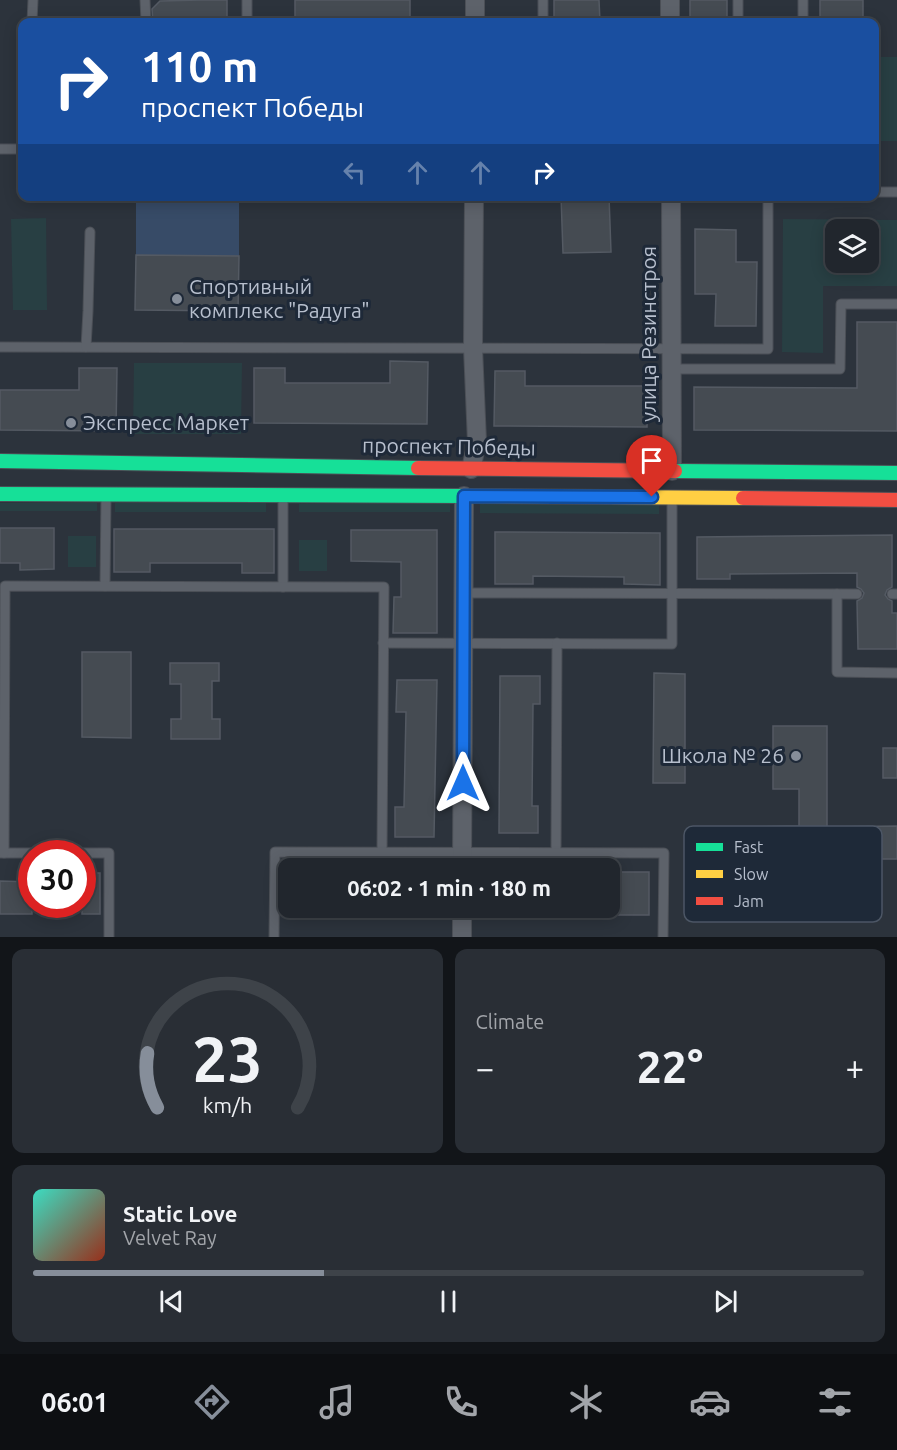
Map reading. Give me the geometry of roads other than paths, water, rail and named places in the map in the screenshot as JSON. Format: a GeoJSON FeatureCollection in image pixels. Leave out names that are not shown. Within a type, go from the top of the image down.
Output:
{"type":"FeatureCollection","features":[{"type":"Feature","properties":{"kind":"main road","name":"проспект Победы"},"geometry":{"type":"LineString","coordinates":[[0,461],[897,473]]}},
{"type":"Feature","properties":{"kind":"main road"},"geometry":{"type":"LineString","coordinates":[[0,494],[897,500]]}},
{"type":"Feature","properties":{"kind":"street"},"geometry":{"type":"LineString","coordinates":[[475,0],[475,18]]}},
{"type":"Feature","properties":{"kind":"street"},"geometry":{"type":"LineString","coordinates":[[670,0],[670,18]]}},
{"type":"Feature","properties":{"kind":"street"},"geometry":{"type":"LineString","coordinates":[[471,469],[477,442],[473,348],[474,201]]}},
{"type":"Feature","properties":{"kind":"street","name":"улица Резинстроя"},"geometry":{"type":"LineString","coordinates":[[671,201],[672,471]]}},
{"type":"Feature","properties":{"kind":"street"},"geometry":{"type":"LineString","coordinates":[[462,858],[464,496]]}},
{"type":"Feature","properties":{"kind":"street"},"geometry":{"type":"LineString","coordinates":[[462,918],[462,937]]}},
{"type":"Feature","properties":{"kind":"lane"},"geometry":{"type":"LineString","coordinates":[[32,18],[33,0]]}},
{"type":"Feature","properties":{"kind":"lane"},"geometry":{"type":"LineString","coordinates":[[145,0],[146,18]]}},
{"type":"Feature","properties":{"kind":"lane"},"geometry":{"type":"LineString","coordinates":[[247,0],[247,18]]}},
{"type":"Feature","properties":{"kind":"lane"},"geometry":{"type":"LineString","coordinates":[[543,0],[543,18]]}},
{"type":"Feature","properties":{"kind":"lane"},"geometry":{"type":"LineString","coordinates":[[738,0],[738,18]]}},
{"type":"Feature","properties":{"kind":"lane"},"geometry":{"type":"LineString","coordinates":[[803,0],[803,18]]}},
{"type":"Feature","properties":{"kind":"lane"},"geometry":{"type":"LineString","coordinates":[[0,149],[18,149]]}},
{"type":"Feature","properties":{"kind":"lane"},"geometry":{"type":"LineString","coordinates":[[879,192],[897,192]]}},
{"type":"Feature","properties":{"kind":"lane"},"geometry":{"type":"LineString","coordinates":[[0,347],[768,349],[768,201]]}},
{"type":"Feature","properties":{"kind":"lane"},"geometry":{"type":"LineString","coordinates":[[86,347],[90,232]]}},
{"type":"Feature","properties":{"kind":"lane"},"geometry":{"type":"LineString","coordinates":[[671,369],[840,369],[840,304],[897,304]]}},
{"type":"Feature","properties":{"kind":"lane"},"geometry":{"type":"LineString","coordinates":[[105,586],[106,494]]}},
{"type":"Feature","properties":{"kind":"lane"},"geometry":{"type":"LineString","coordinates":[[283,587],[284,495]]}},
{"type":"Feature","properties":{"kind":"lane"},"geometry":{"type":"LineString","coordinates":[[383,643],[672,644],[672,497]]}},
{"type":"Feature","properties":{"kind":"lane"},"geometry":{"type":"LineString","coordinates":[[109,937],[109,853],[2,853],[2,654],[5,586],[384,587],[382,852]]}},
{"type":"Feature","properties":{"kind":"lane"},"geometry":{"type":"LineString","coordinates":[[463,593],[857,594]]}},
{"type":"Feature","properties":{"kind":"lane"},"geometry":{"type":"LineString","coordinates":[[837,594],[837,672],[897,673]]}},
{"type":"Feature","properties":{"kind":"lane"},"geometry":{"type":"LineString","coordinates":[[556,853],[557,643]]}},
{"type":"Feature","properties":{"kind":"lane"},"geometry":{"type":"LineString","coordinates":[[274,937],[275,852],[382,852],[435,858]]}},
{"type":"Feature","properties":{"kind":"lane"},"geometry":{"type":"LineString","coordinates":[[497,858],[556,853],[664,853],[663,937]]}},
{"type":"Feature","properties":{"kind":"water"},"geometry":{"type":"Polygon","coordinates":[[[136,201],[239,201],[239,256],[136,255],[136,201]]]}},
{"type":"Feature","properties":{"kind":"place","name":"Спортивный комплекс \"Радуга\""},"geometry":{"type":"Point","coordinates":[177,299]}},
{"type":"Feature","properties":{"kind":"place","name":"Экспресс Маркет"},"geometry":{"type":"Point","coordinates":[71,423]}},
{"type":"Feature","properties":{"kind":"place","name":"Школа № 26"},"geometry":{"type":"Point","coordinates":[796,756]}}]}
